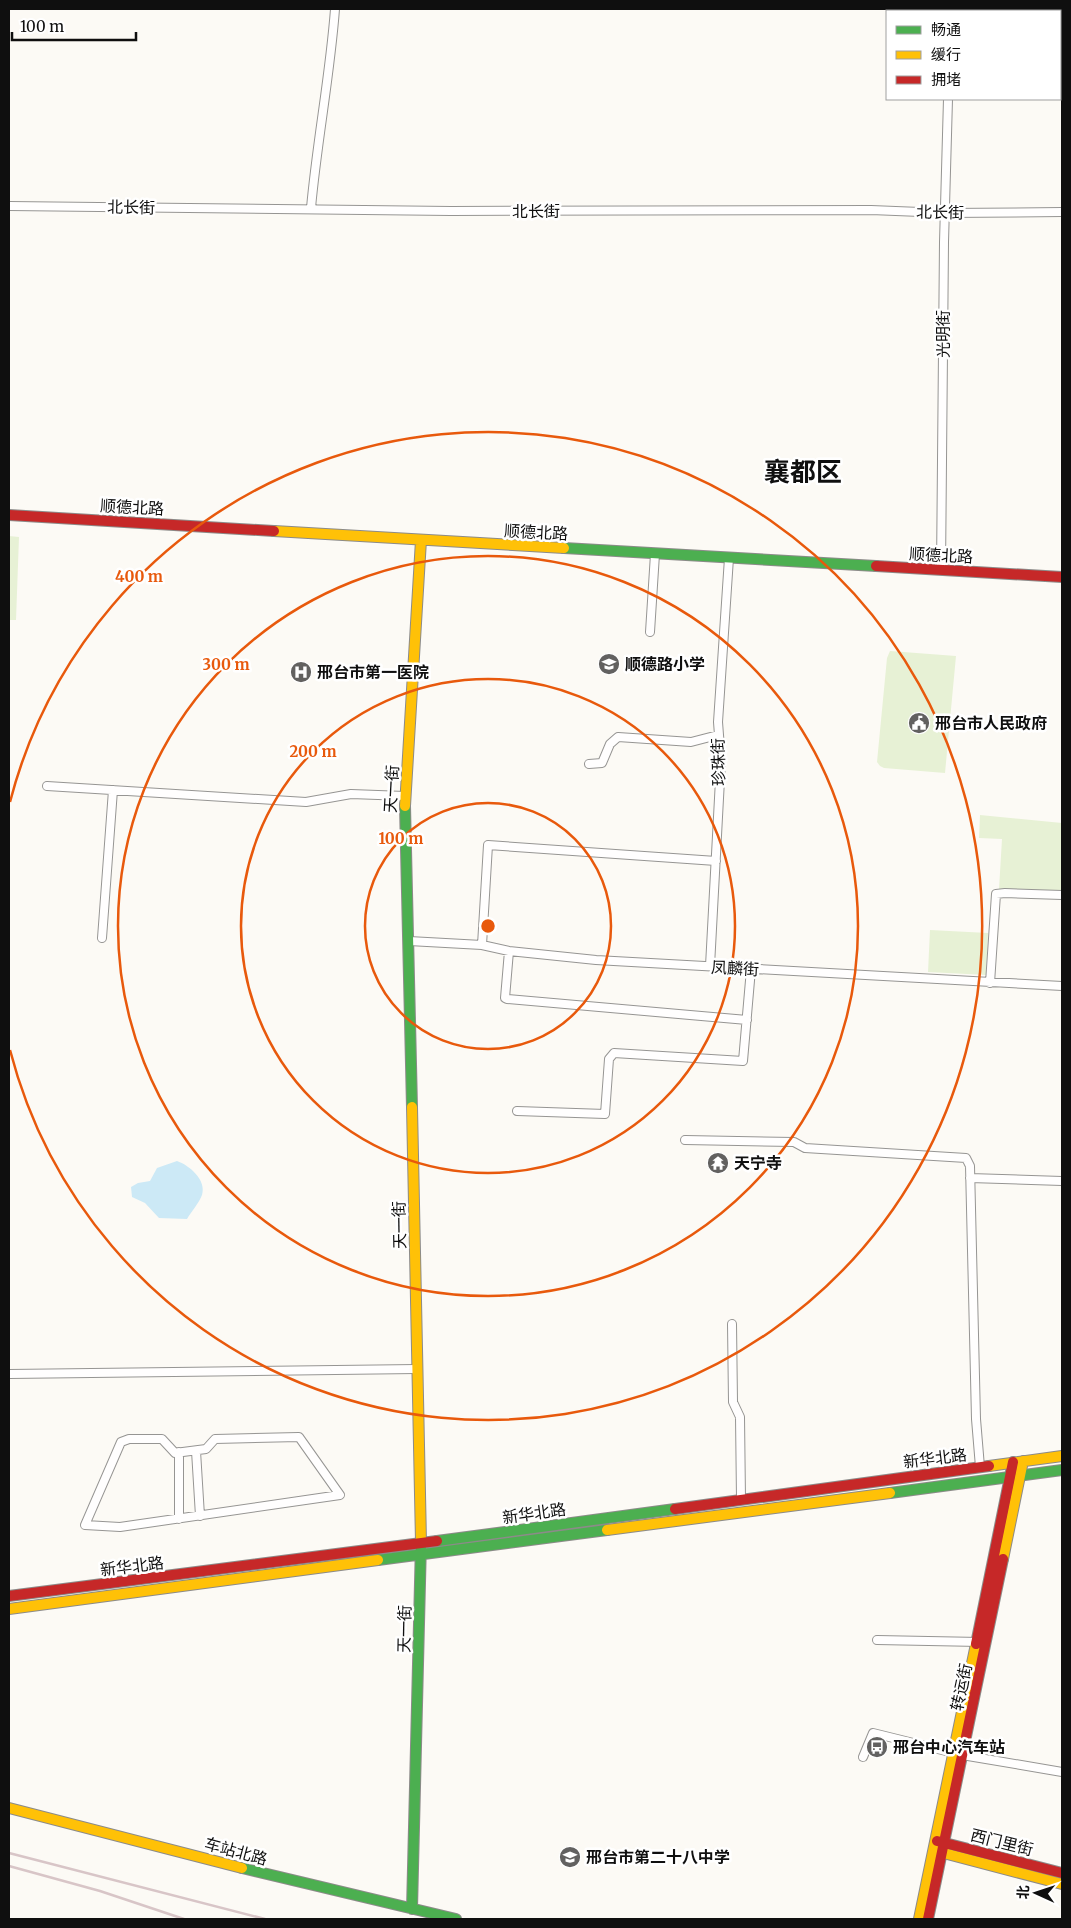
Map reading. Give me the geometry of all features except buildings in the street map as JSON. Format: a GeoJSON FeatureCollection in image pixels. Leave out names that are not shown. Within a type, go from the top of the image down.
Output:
{"type":"FeatureCollection","features":[{"type":"Feature","properties":{"kind":"street"},"geometry":{"type":"LineString","coordinates":[[311,208],[316,146],[326,95],[334,9]]}},
{"type":"Feature","properties":{"kind":"street","name":"光明街"},"geometry":{"type":"LineString","coordinates":[[941,570],[948,100]]}},
{"type":"Feature","properties":{"kind":"street","name":"北长街"},"geometry":{"type":"LineString","coordinates":[[9,206],[451,211],[871,210],[945,213],[1062,212]]}},
{"type":"Feature","properties":{"kind":"street","name":"顺德北路"},"geometry":{"type":"LineString","coordinates":[[9,515],[1062,577]]}},
{"type":"Feature","properties":{"kind":"street","name":"天一街"},"geometry":{"type":"LineString","coordinates":[[412,1909],[421,1544],[405,796],[421,540]]}},
{"type":"Feature","properties":{"kind":"street"},"geometry":{"type":"LineString","coordinates":[[650,632],[655,554]]}},
{"type":"Feature","properties":{"kind":"street","name":"珍珠街"},"geometry":{"type":"LineString","coordinates":[[710,966],[720,762],[718,735],[729,558]]}},
{"type":"Feature","properties":{"kind":"street"},"geometry":{"type":"LineString","coordinates":[[589,764],[602,763],[610,744],[618,737],[692,742],[718,735]]}},
{"type":"Feature","properties":{"kind":"street"},"geometry":{"type":"LineString","coordinates":[[47,786],[306,802],[351,794],[405,796]]}},
{"type":"Feature","properties":{"kind":"street"},"geometry":{"type":"LineString","coordinates":[[102,938],[113,790]]}},
{"type":"Feature","properties":{"kind":"street"},"geometry":{"type":"LineString","coordinates":[[482,945],[488,845],[716,861]]}},
{"type":"Feature","properties":{"kind":"street"},"geometry":{"type":"LineString","coordinates":[[990,983],[996,894],[1062,895]]}},
{"type":"Feature","properties":{"kind":"street","name":"凤麟街"},"geometry":{"type":"LineString","coordinates":[[409,941],[482,945],[509,951],[596,960],[1062,986]]}},
{"type":"Feature","properties":{"kind":"street"},"geometry":{"type":"LineString","coordinates":[[509,951],[507,999],[748,1020]]}},
{"type":"Feature","properties":{"kind":"street"},"geometry":{"type":"LineString","coordinates":[[517,1111],[605,1114],[609,1059],[614,1053],[740,1062],[744,1058],[752,969]]}},
{"type":"Feature","properties":{"kind":"street"},"geometry":{"type":"LineString","coordinates":[[685,1140],[794,1142],[808,1148],[964,1156],[969,1161],[976,1419],[980,1467]]}},
{"type":"Feature","properties":{"kind":"street"},"geometry":{"type":"LineString","coordinates":[[970,1178],[1062,1181]]}},
{"type":"Feature","properties":{"kind":"street"},"geometry":{"type":"LineString","coordinates":[[732,1324],[733,1402],[740,1417],[741,1499]]}},
{"type":"Feature","properties":{"kind":"street"},"geometry":{"type":"LineString","coordinates":[[9,1374],[417,1369]]}},
{"type":"Feature","properties":{"kind":"street"},"geometry":{"type":"LineString","coordinates":[[299,1437],[340,1495],[120,1528],[85,1525],[121,1442],[129,1439],[162,1439],[175,1453],[179,1452],[206,1449],[215,1439],[299,1437]]}},
{"type":"Feature","properties":{"kind":"street"},"geometry":{"type":"LineString","coordinates":[[196,1451],[200,1516]]}},
{"type":"Feature","properties":{"kind":"street"},"geometry":{"type":"LineString","coordinates":[[179,1452],[179,1519]]}},
{"type":"Feature","properties":{"kind":"street","name":"新华北路"},"geometry":{"type":"LineString","coordinates":[[9,1596],[421,1544],[1062,1456]]}},
{"type":"Feature","properties":{"kind":"street","name":"转运街"},"geometry":{"type":"LineString","coordinates":[[919,1919],[938,1847],[1018,1462]]}},
{"type":"Feature","properties":{"kind":"street","name":"新华北路"},"geometry":{"type":"LineString","coordinates":[[9,1609],[420,1557],[1062,1470]]}},
{"type":"Feature","properties":{"kind":"street"},"geometry":{"type":"LineString","coordinates":[[877,1640],[981,1642]]}},
{"type":"Feature","properties":{"kind":"street"},"geometry":{"type":"LineString","coordinates":[[863,1757],[873,1733],[958,1754],[1062,1772]]}},
{"type":"Feature","properties":{"kind":"street","name":"车站北路"},"geometry":{"type":"LineString","coordinates":[[9,1808],[341,1893],[456,1919]]}},
{"type":"Feature","properties":{"kind":"street"},"geometry":{"type":"LineString","coordinates":[[938,1847],[1062,1884]]}},
{"type":"Feature","properties":{"kind":"street","name":"转运街"},"geometry":{"type":"LineString","coordinates":[[928,1919],[938,1847]]}},
{"type":"Feature","properties":{"kind":"street","name":"西门里街"},"geometry":{"type":"LineString","coordinates":[[938,1847],[1062,1873]]}},
{"type":"Feature","properties":{"kind":"green space"},"geometry":{"type":"Polygon","coordinates":[[[9,536],[19,537],[16,620],[9,620],[9,536]]]}},
{"type":"Feature","properties":{"kind":"green space"},"geometry":{"type":"Polygon","coordinates":[[[890,651],[956,656],[945,773],[884,768],[877,762],[887,658],[890,651]]]}},
{"type":"Feature","properties":{"kind":"green space"},"geometry":{"type":"Polygon","coordinates":[[[980,815],[1062,823],[1062,892],[999,889],[1002,839],[979,838],[980,815]]]}},
{"type":"Feature","properties":{"kind":"green space"},"geometry":{"type":"Polygon","coordinates":[[[930,930],[988,933],[986,975],[928,972],[930,930]]]}},
{"type":"Feature","properties":{"kind":"water"},"geometry":{"type":"Polygon","coordinates":[[[177,1161],[187,1166],[196,1174],[202,1184],[202,1195],[187,1219],[159,1218],[145,1203],[132,1197],[131,1187],[138,1183],[150,1181],[157,1168],[177,1161]]]}},
{"type":"Feature","properties":{"kind":"railway"},"geometry":{"type":"LineString","coordinates":[[9,1853],[265,1919]]}},
{"type":"Feature","properties":{"kind":"railway"},"geometry":{"type":"LineString","coordinates":[[9,1866],[100,1891],[184,1919]]}},
{"type":"Feature","properties":{"kind":"traffic: fast"},"geometry":{"type":"LineString","coordinates":[[564,548],[876,566]]}},
{"type":"Feature","properties":{"kind":"traffic: fast"},"geometry":{"type":"LineString","coordinates":[[405,806],[412,1107]]}},
{"type":"Feature","properties":{"kind":"traffic: fast"},"geometry":{"type":"LineString","coordinates":[[890,1493],[1062,1470]]}},
{"type":"Feature","properties":{"kind":"traffic: fast"},"geometry":{"type":"LineString","coordinates":[[437,1541],[675,1509]]}},
{"type":"Feature","properties":{"kind":"traffic: fast"},"geometry":{"type":"LineString","coordinates":[[378,1560],[607,1530]]}},
{"type":"Feature","properties":{"kind":"traffic: fast"},"geometry":{"type":"LineString","coordinates":[[412,1909],[421,1542]]}},
{"type":"Feature","properties":{"kind":"traffic: fast"},"geometry":{"type":"LineString","coordinates":[[242,1868],[456,1919]]}},
{"type":"Feature","properties":{"kind":"traffic: slow"},"geometry":{"type":"LineString","coordinates":[[274,531],[564,548]]}},
{"type":"Feature","properties":{"kind":"traffic: slow"},"geometry":{"type":"LineString","coordinates":[[405,806],[421,540]]}},
{"type":"Feature","properties":{"kind":"traffic: slow"},"geometry":{"type":"LineString","coordinates":[[412,1107],[421,1542]]}},
{"type":"Feature","properties":{"kind":"traffic: slow"},"geometry":{"type":"LineString","coordinates":[[989,1466],[1062,1456]]}},
{"type":"Feature","properties":{"kind":"traffic: slow"},"geometry":{"type":"LineString","coordinates":[[1003,1559],[1023,1461]]}},
{"type":"Feature","properties":{"kind":"traffic: slow"},"geometry":{"type":"LineString","coordinates":[[607,1530],[890,1493]]}},
{"type":"Feature","properties":{"kind":"traffic: slow"},"geometry":{"type":"LineString","coordinates":[[9,1609],[378,1560]]}},
{"type":"Feature","properties":{"kind":"traffic: slow"},"geometry":{"type":"LineString","coordinates":[[919,1919],[976,1644]]}},
{"type":"Feature","properties":{"kind":"traffic: slow"},"geometry":{"type":"LineString","coordinates":[[9,1808],[242,1868]]}},
{"type":"Feature","properties":{"kind":"traffic: slow"},"geometry":{"type":"LineString","coordinates":[[936,1851],[1062,1884]]}},
{"type":"Feature","properties":{"kind":"traffic: jam"},"geometry":{"type":"LineString","coordinates":[[9,515],[274,531]]}},
{"type":"Feature","properties":{"kind":"traffic: jam"},"geometry":{"type":"LineString","coordinates":[[876,566],[1062,577]]}},
{"type":"Feature","properties":{"kind":"traffic: jam"},"geometry":{"type":"LineString","coordinates":[[976,1644],[1013,1462]]}},
{"type":"Feature","properties":{"kind":"traffic: jam"},"geometry":{"type":"LineString","coordinates":[[675,1509],[989,1466]]}},
{"type":"Feature","properties":{"kind":"traffic: jam"},"geometry":{"type":"LineString","coordinates":[[9,1596],[437,1541]]}},
{"type":"Feature","properties":{"kind":"traffic: jam"},"geometry":{"type":"LineString","coordinates":[[928,1919],[1003,1559]]}},
{"type":"Feature","properties":{"kind":"traffic: jam"},"geometry":{"type":"LineString","coordinates":[[937,1841],[1062,1873]]}},
{"type":"Feature","properties":{"kind":"place","name":"顺德路小学"},"geometry":{"type":"Point","coordinates":[609,664]}},
{"type":"Feature","properties":{"kind":"place","name":"邢台市第一医院"},"geometry":{"type":"Point","coordinates":[301,672]}},
{"type":"Feature","properties":{"kind":"place","name":"邢台市人民政府"},"geometry":{"type":"Point","coordinates":[919,723]}},
{"type":"Feature","properties":{"kind":"place","name":"天宁寺"},"geometry":{"type":"Point","coordinates":[718,1163]}},
{"type":"Feature","properties":{"kind":"place","name":"邢台中心汽车站"},"geometry":{"type":"Point","coordinates":[877,1747]}},
{"type":"Feature","properties":{"kind":"place","name":"邢台市第二十八中学"},"geometry":{"type":"Point","coordinates":[570,1857]}},
{"type":"Feature","properties":{"kind":"district","name":"襄都区"},"geometry":{"type":"Point","coordinates":[803,472]}}]}
